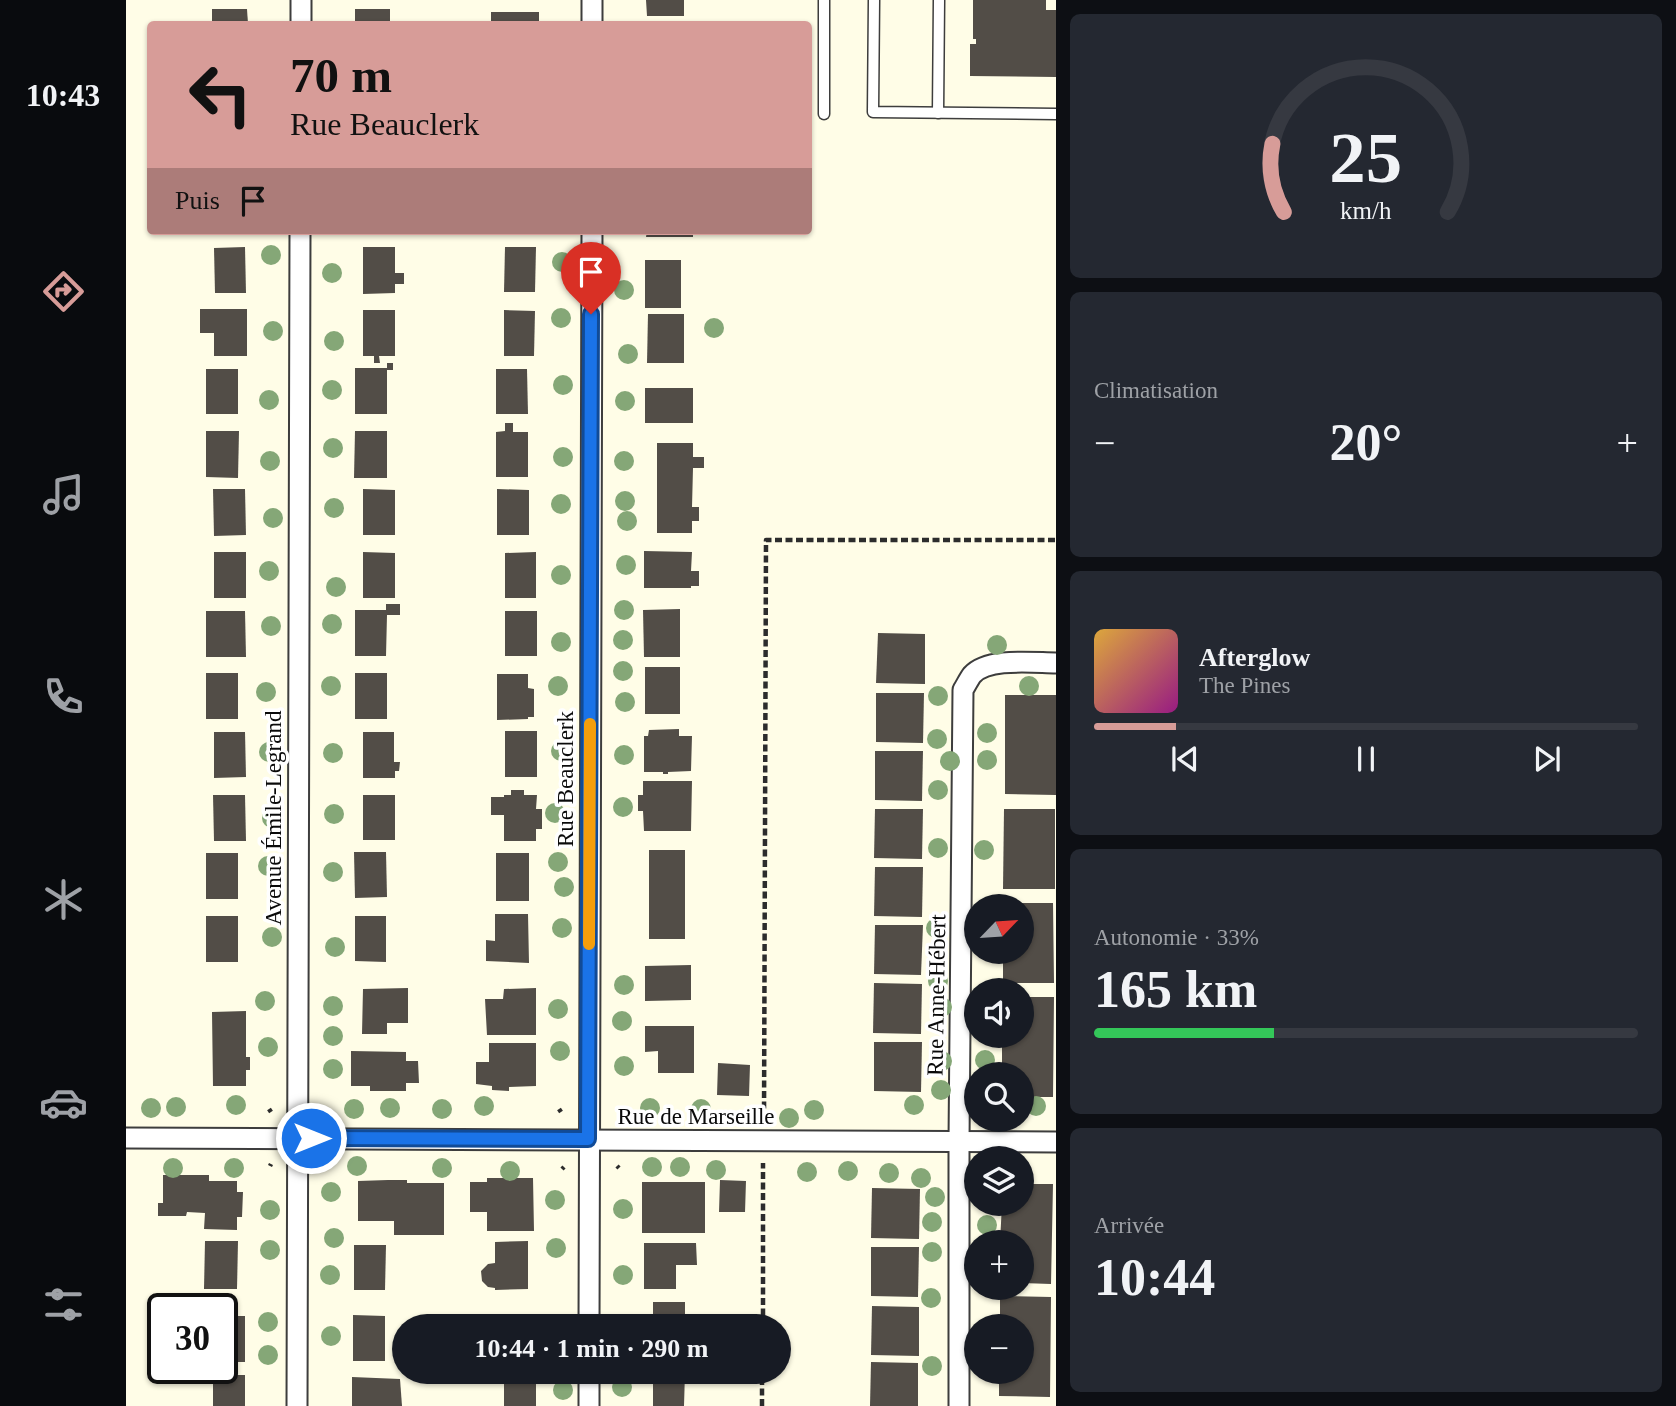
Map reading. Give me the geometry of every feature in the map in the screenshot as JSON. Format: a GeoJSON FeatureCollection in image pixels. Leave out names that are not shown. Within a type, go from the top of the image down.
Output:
{"type":"FeatureCollection","features":[{"type":"Feature","properties":{"kind":"street"},"geometry":{"type":"LineString","coordinates":[[301,0],[301,21]]}},
{"type":"Feature","properties":{"kind":"street"},"geometry":{"type":"LineString","coordinates":[[592,0],[592,21]]}},
{"type":"Feature","properties":{"kind":"street","name":"Avenue Émile-Legrand"},"geometry":{"type":"LineString","coordinates":[[297,1406],[300,235]]}},
{"type":"Feature","properties":{"kind":"street","name":"Rue Beauclerk"},"geometry":{"type":"LineString","coordinates":[[589,1314],[592,235]]}},
{"type":"Feature","properties":{"kind":"street","name":"Rue Anne-Hébert"},"geometry":{"type":"LineString","coordinates":[[959,1406],[964,690],[973,673],[986,666],[1003,663],[1056,663]]}},
{"type":"Feature","properties":{"kind":"street","name":"Rue de Marseille"},"geometry":{"type":"LineString","coordinates":[[126,1138],[1056,1142]]}},
{"type":"Feature","properties":{"kind":"street"},"geometry":{"type":"LineString","coordinates":[[589,1384],[589,1406]]}},
{"type":"Feature","properties":{"kind":"lane"},"geometry":{"type":"LineString","coordinates":[[824,0],[824,114]]}},
{"type":"Feature","properties":{"kind":"lane"},"geometry":{"type":"LineString","coordinates":[[874,0],[873,112],[1056,114]]}},
{"type":"Feature","properties":{"kind":"lane"},"geometry":{"type":"LineString","coordinates":[[938,113],[939,0]]}},
{"type":"Feature","properties":{"kind":"path"},"geometry":{"type":"LineString","coordinates":[[764,1118],[766,540],[1056,540]]}},
{"type":"Feature","properties":{"kind":"path"},"geometry":{"type":"LineString","coordinates":[[762,1314],[763,1160]]}},
{"type":"Feature","properties":{"kind":"path"},"geometry":{"type":"LineString","coordinates":[[762,1384],[762,1406]]}},
{"type":"Feature","properties":{"kind":"building"},"geometry":{"type":"Polygon","coordinates":[[[646,0],[684,0],[684,16],[647,16],[646,0]]]}},
{"type":"Feature","properties":{"kind":"building"},"geometry":{"type":"Polygon","coordinates":[[[973,0],[1046,0],[1046,10],[1056,10],[1056,77],[970,76],[970,44],[976,44],[976,39],[973,39],[973,0]]]}},
{"type":"Feature","properties":{"kind":"building"},"geometry":{"type":"Polygon","coordinates":[[[212,9],[247,9],[248,21],[212,21],[212,9]]]}},
{"type":"Feature","properties":{"kind":"building"},"geometry":{"type":"Polygon","coordinates":[[[355,9],[390,9],[390,21],[355,21],[355,9]]]}},
{"type":"Feature","properties":{"kind":"building"},"geometry":{"type":"Polygon","coordinates":[[[491,12],[539,12],[539,21],[491,21],[491,12]]]}},
{"type":"Feature","properties":{"kind":"building"},"geometry":{"type":"Polygon","coordinates":[[[646,235],[693,235],[693,237],[646,235]]]}},
{"type":"Feature","properties":{"kind":"building"},"geometry":{"type":"Polygon","coordinates":[[[245,247],[246,293],[215,293],[214,248],[245,247]]]}},
{"type":"Feature","properties":{"kind":"building"},"geometry":{"type":"Polygon","coordinates":[[[363,247],[395,247],[395,273],[404,273],[404,284],[395,284],[395,293],[363,294],[363,247]]]}},
{"type":"Feature","properties":{"kind":"building"},"geometry":{"type":"Polygon","coordinates":[[[505,247],[536,247],[535,292],[504,292],[505,247]]]}},
{"type":"Feature","properties":{"kind":"building"},"geometry":{"type":"Polygon","coordinates":[[[645,260],[681,260],[681,308],[645,308],[645,260]]]}},
{"type":"Feature","properties":{"kind":"building"},"geometry":{"type":"Polygon","coordinates":[[[200,309],[247,309],[247,356],[214,356],[214,333],[200,333],[200,309]]]}},
{"type":"Feature","properties":{"kind":"building"},"geometry":{"type":"Polygon","coordinates":[[[363,310],[395,310],[395,356],[379,356],[380,363],[374,363],[374,356],[363,356],[363,310]]]}},
{"type":"Feature","properties":{"kind":"building"},"geometry":{"type":"Polygon","coordinates":[[[504,310],[535,311],[534,356],[504,356],[504,310]]]}},
{"type":"Feature","properties":{"kind":"building"},"geometry":{"type":"Polygon","coordinates":[[[648,314],[684,314],[684,363],[647,363],[648,314]]]}},
{"type":"Feature","properties":{"kind":"building"},"geometry":{"type":"Polygon","coordinates":[[[387,363],[393,363],[393,370],[387,370],[387,414],[355,414],[355,368],[387,368],[387,363]]]}},
{"type":"Feature","properties":{"kind":"building"},"geometry":{"type":"Polygon","coordinates":[[[206,369],[238,369],[238,414],[206,414],[206,369]]]}},
{"type":"Feature","properties":{"kind":"building"},"geometry":{"type":"Polygon","coordinates":[[[496,369],[527,369],[528,414],[496,414],[496,369]]]}},
{"type":"Feature","properties":{"kind":"building"},"geometry":{"type":"Polygon","coordinates":[[[645,388],[693,388],[693,423],[645,423],[645,388]]]}},
{"type":"Feature","properties":{"kind":"building"},"geometry":{"type":"Polygon","coordinates":[[[505,423],[513,423],[513,432],[528,432],[528,477],[496,477],[496,432],[505,431],[505,423]]]}},
{"type":"Feature","properties":{"kind":"building"},"geometry":{"type":"Polygon","coordinates":[[[206,431],[239,431],[238,478],[206,477],[206,431]]]}},
{"type":"Feature","properties":{"kind":"building"},"geometry":{"type":"Polygon","coordinates":[[[355,431],[387,431],[387,478],[354,478],[355,431]]]}},
{"type":"Feature","properties":{"kind":"building"},"geometry":{"type":"Polygon","coordinates":[[[657,443],[693,443],[693,457],[704,457],[704,468],[693,468],[692,507],[699,507],[699,521],[692,521],[692,533],[657,533],[657,443]]]}},
{"type":"Feature","properties":{"kind":"building"},"geometry":{"type":"Polygon","coordinates":[[[213,489],[245,489],[246,535],[214,536],[213,489]]]}},
{"type":"Feature","properties":{"kind":"building"},"geometry":{"type":"Polygon","coordinates":[[[363,489],[395,490],[395,535],[363,535],[363,489]]]}},
{"type":"Feature","properties":{"kind":"building"},"geometry":{"type":"Polygon","coordinates":[[[497,489],[529,490],[529,535],[497,535],[497,489]]]}},
{"type":"Feature","properties":{"kind":"building"},"geometry":{"type":"Polygon","coordinates":[[[644,551],[692,552],[691,571],[699,571],[699,586],[644,588],[644,551]]]}},
{"type":"Feature","properties":{"kind":"building"},"geometry":{"type":"Polygon","coordinates":[[[214,552],[246,552],[246,598],[214,598],[214,552]]]}},
{"type":"Feature","properties":{"kind":"building"},"geometry":{"type":"Polygon","coordinates":[[[363,552],[395,553],[395,598],[363,598],[363,552]]]}},
{"type":"Feature","properties":{"kind":"building"},"geometry":{"type":"Polygon","coordinates":[[[536,552],[536,598],[505,598],[505,553],[536,552]]]}},
{"type":"Feature","properties":{"kind":"building"},"geometry":{"type":"Polygon","coordinates":[[[386,604],[400,604],[400,615],[387,615],[386,656],[355,656],[355,610],[386,610],[386,604]]]}},
{"type":"Feature","properties":{"kind":"building"},"geometry":{"type":"Polygon","coordinates":[[[680,609],[680,657],[644,657],[643,610],[680,609]]]}},
{"type":"Feature","properties":{"kind":"building"},"geometry":{"type":"Polygon","coordinates":[[[206,611],[245,611],[246,657],[206,657],[206,611]]]}},
{"type":"Feature","properties":{"kind":"building"},"geometry":{"type":"Polygon","coordinates":[[[505,611],[537,611],[537,656],[505,656],[505,611]]]}},
{"type":"Feature","properties":{"kind":"building"},"geometry":{"type":"Polygon","coordinates":[[[878,633],[925,634],[925,684],[876,683],[878,633]]]}},
{"type":"Feature","properties":{"kind":"building"},"geometry":{"type":"Polygon","coordinates":[[[645,667],[680,667],[680,714],[645,714],[645,667]]]}},
{"type":"Feature","properties":{"kind":"building"},"geometry":{"type":"Polygon","coordinates":[[[206,673],[238,673],[238,719],[206,719],[206,673]]]}},
{"type":"Feature","properties":{"kind":"building"},"geometry":{"type":"Polygon","coordinates":[[[355,673],[387,673],[387,719],[355,719],[355,673]]]}},
{"type":"Feature","properties":{"kind":"building"},"geometry":{"type":"Polygon","coordinates":[[[497,674],[528,674],[528,688],[534,689],[534,717],[497,720],[497,674]]]}},
{"type":"Feature","properties":{"kind":"building"},"geometry":{"type":"Polygon","coordinates":[[[876,693],[924,693],[923,743],[876,742],[876,693]]]}},
{"type":"Feature","properties":{"kind":"building"},"geometry":{"type":"Polygon","coordinates":[[[1005,695],[1056,695],[1056,795],[1005,794],[1005,695]]]}},
{"type":"Feature","properties":{"kind":"building"},"geometry":{"type":"Polygon","coordinates":[[[679,729],[679,736],[692,736],[691,771],[668,774],[644,772],[644,736],[648,736],[649,730],[679,729]]]}},
{"type":"Feature","properties":{"kind":"building"},"geometry":{"type":"Polygon","coordinates":[[[505,731],[537,731],[537,777],[505,777],[505,731]]]}},
{"type":"Feature","properties":{"kind":"building"},"geometry":{"type":"Polygon","coordinates":[[[214,732],[245,732],[246,777],[214,778],[214,732]]]}},
{"type":"Feature","properties":{"kind":"building"},"geometry":{"type":"Polygon","coordinates":[[[363,732],[394,732],[394,762],[400,762],[395,778],[363,778],[363,732]]]}},
{"type":"Feature","properties":{"kind":"building"},"geometry":{"type":"Polygon","coordinates":[[[875,751],[923,751],[922,801],[875,800],[875,751]]]}},
{"type":"Feature","properties":{"kind":"building"},"geometry":{"type":"Polygon","coordinates":[[[643,781],[692,781],[691,831],[644,831],[643,811],[638,811],[638,795],[643,795],[643,781]]]}},
{"type":"Feature","properties":{"kind":"building"},"geometry":{"type":"Polygon","coordinates":[[[511,790],[524,790],[524,795],[537,795],[536,809],[542,809],[542,829],[536,829],[536,841],[504,841],[504,815],[491,815],[491,797],[511,795],[511,790]]]}},
{"type":"Feature","properties":{"kind":"building"},"geometry":{"type":"Polygon","coordinates":[[[213,795],[245,795],[246,841],[214,841],[213,795]]]}},
{"type":"Feature","properties":{"kind":"building"},"geometry":{"type":"Polygon","coordinates":[[[363,795],[395,795],[395,840],[363,840],[363,795]]]}},
{"type":"Feature","properties":{"kind":"building"},"geometry":{"type":"Polygon","coordinates":[[[875,809],[923,809],[922,859],[874,858],[875,809]]]}},
{"type":"Feature","properties":{"kind":"building"},"geometry":{"type":"Polygon","coordinates":[[[1004,809],[1055,809],[1055,889],[1003,889],[1004,809]]]}},
{"type":"Feature","properties":{"kind":"building"},"geometry":{"type":"Polygon","coordinates":[[[649,850],[685,850],[685,939],[649,939],[649,850]]]}},
{"type":"Feature","properties":{"kind":"building"},"geometry":{"type":"Polygon","coordinates":[[[354,852],[386,852],[387,897],[355,898],[354,852]]]}},
{"type":"Feature","properties":{"kind":"building"},"geometry":{"type":"Polygon","coordinates":[[[206,853],[238,853],[238,899],[206,899],[206,853]]]}},
{"type":"Feature","properties":{"kind":"building"},"geometry":{"type":"Polygon","coordinates":[[[496,853],[529,853],[529,901],[496,901],[496,853]]]}},
{"type":"Feature","properties":{"kind":"building"},"geometry":{"type":"Polygon","coordinates":[[[875,867],[923,867],[922,917],[874,916],[875,867]]]}},
{"type":"Feature","properties":{"kind":"building"},"geometry":{"type":"Polygon","coordinates":[[[1034,903],[1053,903],[1054,983],[1034,983],[1034,978],[1003,978],[1003,964],[1034,964],[1034,903]]]}},
{"type":"Feature","properties":{"kind":"building"},"geometry":{"type":"Polygon","coordinates":[[[495,914],[528,914],[529,963],[486,961],[486,940],[495,941],[495,914]]]}},
{"type":"Feature","properties":{"kind":"building"},"geometry":{"type":"Polygon","coordinates":[[[206,916],[238,916],[238,962],[206,962],[206,916]]]}},
{"type":"Feature","properties":{"kind":"building"},"geometry":{"type":"Polygon","coordinates":[[[355,916],[386,916],[386,962],[355,961],[355,916]]]}},
{"type":"Feature","properties":{"kind":"building"},"geometry":{"type":"Polygon","coordinates":[[[875,925],[923,925],[921,975],[874,974],[875,925]]]}},
{"type":"Feature","properties":{"kind":"building"},"geometry":{"type":"Polygon","coordinates":[[[691,965],[691,1000],[645,1001],[645,966],[691,965]]]}},
{"type":"Feature","properties":{"kind":"building"},"geometry":{"type":"Polygon","coordinates":[[[874,983],[922,984],[921,1034],[873,1033],[874,983]]]}},
{"type":"Feature","properties":{"kind":"building"},"geometry":{"type":"Polygon","coordinates":[[[408,988],[408,1023],[387,1023],[387,1034],[362,1034],[363,989],[408,988]]]}},
{"type":"Feature","properties":{"kind":"building"},"geometry":{"type":"Polygon","coordinates":[[[536,988],[536,1035],[487,1035],[485,999],[503,999],[504,989],[536,988]]]}},
{"type":"Feature","properties":{"kind":"building"},"geometry":{"type":"Polygon","coordinates":[[[1034,997],[1054,997],[1053,1097],[1034,1097],[1034,1062],[1002,1062],[1002,1048],[1034,1048],[1034,997]]]}},
{"type":"Feature","properties":{"kind":"building"},"geometry":{"type":"Polygon","coordinates":[[[246,1011],[246,1057],[250,1057],[250,1070],[246,1070],[246,1086],[213,1086],[212,1012],[246,1011]]]}},
{"type":"Feature","properties":{"kind":"building"},"geometry":{"type":"Polygon","coordinates":[[[645,1026],[694,1026],[694,1073],[658,1073],[658,1051],[645,1052],[645,1026]]]}},
{"type":"Feature","properties":{"kind":"building"},"geometry":{"type":"Polygon","coordinates":[[[874,1042],[922,1042],[921,1092],[874,1091],[874,1042]]]}},
{"type":"Feature","properties":{"kind":"building"},"geometry":{"type":"Polygon","coordinates":[[[489,1043],[536,1043],[536,1086],[509,1087],[509,1091],[492,1090],[492,1086],[476,1084],[476,1062],[489,1062],[489,1043]]]}},
{"type":"Feature","properties":{"kind":"building"},"geometry":{"type":"Polygon","coordinates":[[[351,1051],[406,1052],[406,1061],[418,1061],[419,1083],[406,1083],[406,1091],[370,1091],[370,1086],[351,1086],[351,1051]]]}},
{"type":"Feature","properties":{"kind":"building"},"geometry":{"type":"Polygon","coordinates":[[[718,1063],[750,1065],[749,1096],[717,1095],[718,1063]]]}},
{"type":"Feature","properties":{"kind":"building"},"geometry":{"type":"Polygon","coordinates":[[[163,1175],[209,1175],[209,1181],[237,1181],[237,1192],[243,1192],[242,1217],[237,1217],[237,1230],[204,1229],[205,1213],[187,1212],[186,1216],[158,1216],[158,1203],[163,1203],[163,1175]]]}},
{"type":"Feature","properties":{"kind":"building"},"geometry":{"type":"Polygon","coordinates":[[[487,1178],[533,1178],[534,1231],[487,1231],[487,1212],[470,1212],[470,1182],[487,1182],[487,1178]]]}},
{"type":"Feature","properties":{"kind":"building"},"geometry":{"type":"Polygon","coordinates":[[[407,1180],[407,1183],[444,1183],[444,1235],[394,1235],[394,1221],[358,1221],[358,1181],[407,1180]]]}},
{"type":"Feature","properties":{"kind":"building"},"geometry":{"type":"Polygon","coordinates":[[[720,1180],[746,1181],[745,1212],[719,1212],[720,1180]]]}},
{"type":"Feature","properties":{"kind":"building"},"geometry":{"type":"Polygon","coordinates":[[[642,1182],[705,1182],[705,1233],[642,1233],[642,1182]]]}},
{"type":"Feature","properties":{"kind":"building"},"geometry":{"type":"Polygon","coordinates":[[[1034,1184],[1053,1184],[1051,1284],[1034,1283],[1034,1230],[1001,1230],[1001,1216],[1034,1216],[1034,1184]]]}},
{"type":"Feature","properties":{"kind":"building"},"geometry":{"type":"Polygon","coordinates":[[[872,1188],[920,1189],[919,1239],[871,1238],[872,1188]]]}},
{"type":"Feature","properties":{"kind":"building"},"geometry":{"type":"Polygon","coordinates":[[[205,1241],[238,1241],[237,1289],[204,1289],[205,1241]]]}},
{"type":"Feature","properties":{"kind":"building"},"geometry":{"type":"Polygon","coordinates":[[[528,1241],[528,1289],[495,1290],[482,1281],[481,1271],[488,1264],[495,1263],[495,1242],[528,1241]]]}},
{"type":"Feature","properties":{"kind":"building"},"geometry":{"type":"Polygon","coordinates":[[[644,1243],[696,1243],[697,1265],[676,1265],[676,1289],[644,1289],[644,1243]]]}},
{"type":"Feature","properties":{"kind":"building"},"geometry":{"type":"Polygon","coordinates":[[[354,1245],[386,1245],[385,1290],[354,1290],[354,1245]]]}},
{"type":"Feature","properties":{"kind":"building"},"geometry":{"type":"Polygon","coordinates":[[[871,1247],[919,1247],[918,1297],[871,1296],[871,1247]]]}},
{"type":"Feature","properties":{"kind":"building"},"geometry":{"type":"Polygon","coordinates":[[[1051,1297],[1050,1397],[999,1396],[999,1384],[1034,1384],[1034,1314],[1000,1314],[1000,1300],[1051,1297]]]}},
{"type":"Feature","properties":{"kind":"building"},"geometry":{"type":"Polygon","coordinates":[[[653,1302],[685,1302],[685,1314],[653,1314],[653,1302]]]}},
{"type":"Feature","properties":{"kind":"building"},"geometry":{"type":"Polygon","coordinates":[[[872,1306],[919,1307],[919,1356],[871,1355],[872,1306]]]}},
{"type":"Feature","properties":{"kind":"building"},"geometry":{"type":"Polygon","coordinates":[[[353,1315],[385,1316],[385,1361],[353,1361],[353,1315]]]}},
{"type":"Feature","properties":{"kind":"building"},"geometry":{"type":"Polygon","coordinates":[[[238,1316],[245,1316],[245,1362],[238,1362],[238,1316]]]}},
{"type":"Feature","properties":{"kind":"building"},"geometry":{"type":"Polygon","coordinates":[[[871,1362],[918,1363],[918,1406],[870,1406],[871,1362]]]}},
{"type":"Feature","properties":{"kind":"building"},"geometry":{"type":"Polygon","coordinates":[[[238,1375],[245,1375],[245,1406],[213,1406],[213,1384],[238,1384],[238,1375]]]}},
{"type":"Feature","properties":{"kind":"building"},"geometry":{"type":"Polygon","coordinates":[[[352,1377],[392,1379],[392,1384],[400,1384],[402,1406],[352,1406],[352,1377]]]}},
{"type":"Feature","properties":{"kind":"building"},"geometry":{"type":"Polygon","coordinates":[[[504,1384],[536,1384],[536,1406],[504,1406],[504,1384]]]}},
{"type":"Feature","properties":{"kind":"building"},"geometry":{"type":"Polygon","coordinates":[[[653,1384],[685,1384],[684,1406],[653,1406],[653,1384]]]}},
{"type":"Feature","properties":{"kind":"slow traffic"},"geometry":{"type":"LineString","coordinates":[[589,944],[590,724]]}},
{"type":"Feature","properties":{"kind":"route"},"geometry":{"type":"LineString","coordinates":[[311,1138],[588,1139],[591,314]]}}]}
